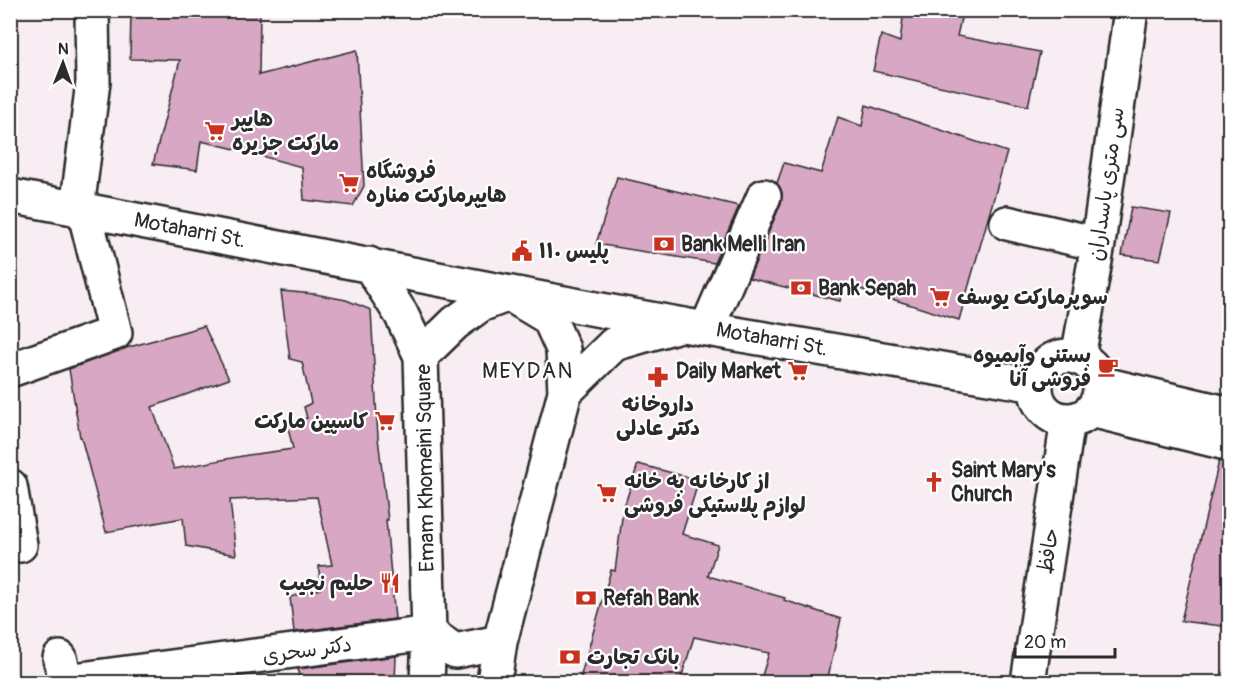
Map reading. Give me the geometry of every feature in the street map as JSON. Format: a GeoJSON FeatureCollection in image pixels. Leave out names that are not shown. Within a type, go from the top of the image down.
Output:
{"type":"FeatureCollection","features":[{"type":"Feature","properties":{"kind":"street"},"geometry":{"type":"LineString","coordinates":[[10,370],[115,333],[81,209],[93,82],[93,10]]}},
{"type":"Feature","properties":{"kind":"street","name":"سی متری پاسداران"},"geometry":{"type":"LineString","coordinates":[[1078,358],[1098,244],[1131,10]]}},
{"type":"Feature","properties":{"kind":"street","name":"Motaharri St."},"geometry":{"type":"LineString","coordinates":[[10,196],[369,264],[509,294],[1035,385]]}},
{"type":"Feature","properties":{"kind":"street"},"geometry":{"type":"LineString","coordinates":[[565,392],[614,344],[695,326],[764,196]]}},
{"type":"Feature","properties":{"kind":"street"},"geometry":{"type":"LineString","coordinates":[[1007,223],[1098,244]]}},
{"type":"Feature","properties":{"kind":"street"},"geometry":{"type":"LineString","coordinates":[[369,264],[401,314],[421,356]]}},
{"type":"Feature","properties":{"kind":"street"},"geometry":{"type":"LineString","coordinates":[[494,682],[500,642],[565,392],[563,349],[549,318],[509,294]]}},
{"type":"Feature","properties":{"kind":"street","name":"Emam Khomeini Square"},"geometry":{"type":"LineString","coordinates":[[427,682],[429,633],[421,356],[455,324],[480,305],[509,294]]}},
{"type":"Feature","properties":{"kind":"street"},"geometry":{"type":"LineString","coordinates":[[1086,404],[1096,374],[1089,364],[1078,358],[1064,356],[1050,361],[1040,371],[1035,385],[1037,398],[1044,410],[1055,418],[1086,404],[1230,414]]}},
{"type":"Feature","properties":{"kind":"street"},"geometry":{"type":"LineString","coordinates":[[1086,404],[1230,444]]}},
{"type":"Feature","properties":{"kind":"street","name":"حافظ"},"geometry":{"type":"LineString","coordinates":[[1028,682],[1086,404]]}},
{"type":"Feature","properties":{"kind":"street"},"geometry":{"type":"LineString","coordinates":[[10,486],[20,545]]}},
{"type":"Feature","properties":{"kind":"street"},"geometry":{"type":"LineString","coordinates":[[429,633],[455,651],[500,642]]}},
{"type":"Feature","properties":{"kind":"street","name":"دکتر سحری"},"geometry":{"type":"LineString","coordinates":[[60,658],[66,681],[429,633]]}},
{"type":"Feature","properties":{"kind":"building"},"geometry":{"type":"Polygon","coordinates":[[[131,10],[260,10],[259,75],[357,50],[364,186],[353,206],[304,200],[302,167],[201,141],[197,170],[153,164],[180,60],[130,59],[131,10]]]}},
{"type":"Feature","properties":{"kind":"building"},"geometry":{"type":"Polygon","coordinates":[[[904,10],[963,10],[957,36],[1040,52],[1028,106],[873,71],[881,35],[900,42],[904,10]]]}},
{"type":"Feature","properties":{"kind":"building"},"geometry":{"type":"Polygon","coordinates":[[[866,105],[1007,152],[959,320],[844,284],[840,301],[749,278],[781,203],[782,193],[777,183],[784,163],[821,173],[838,117],[862,126],[866,105]]]}},
{"type":"Feature","properties":{"kind":"building"},"geometry":{"type":"Polygon","coordinates":[[[617,177],[739,206],[714,263],[596,244],[617,177]]]}},
{"type":"Feature","properties":{"kind":"building"},"geometry":{"type":"Polygon","coordinates":[[[1131,207],[1171,213],[1160,260],[1122,255],[1131,207]]]}},
{"type":"Feature","properties":{"kind":"building"},"geometry":{"type":"Polygon","coordinates":[[[281,291],[346,300],[371,310],[378,438],[388,520],[386,520],[395,619],[294,632],[290,597],[320,589],[319,566],[332,565],[317,497],[230,500],[236,555],[186,546],[183,518],[106,532],[80,437],[69,369],[126,348],[204,326],[229,379],[152,407],[174,469],[293,449],[287,423],[307,418],[304,407],[311,403],[302,362],[290,359],[281,291]]]}},
{"type":"Feature","properties":{"kind":"building"},"geometry":{"type":"Polygon","coordinates":[[[1219,461],[1230,462],[1230,627],[1181,621],[1219,461]]]}},
{"type":"Feature","properties":{"kind":"building"},"geometry":{"type":"Polygon","coordinates":[[[638,464],[699,480],[682,534],[718,545],[708,576],[785,598],[784,600],[841,619],[827,682],[760,682],[769,653],[694,637],[680,682],[579,682],[611,570],[615,571],[623,510],[638,464]]]}},
{"type":"Feature","properties":{"kind":"building"},"geometry":{"type":"Polygon","coordinates":[[[396,656],[395,682],[299,682],[298,669],[396,656]]]}},
{"type":"Feature","properties":{"kind":"place","name":"هایپر مارکت جزیره"},"geometry":{"type":"Point","coordinates":[215,131]}},
{"type":"Feature","properties":{"kind":"place","name":"فروشگاه هایپرمارکت مناره"},"geometry":{"type":"Point","coordinates":[349,183]}},
{"type":"Feature","properties":{"kind":"place","name":"Bank Melli Iran"},"geometry":{"type":"Point","coordinates":[664,244]}},
{"type":"Feature","properties":{"kind":"place","name":"پلیس ۱۱۰"},"geometry":{"type":"Point","coordinates":[522,251]}},
{"type":"Feature","properties":{"kind":"place","name":"Bank Sepah"},"geometry":{"type":"Point","coordinates":[801,288]}},
{"type":"Feature","properties":{"kind":"place","name":"سوپرمارکت یوسف"},"geometry":{"type":"Point","coordinates":[940,297]}},
{"type":"Feature","properties":{"kind":"place","name":"بستنی وآبمیوه فروشی آنا"},"geometry":{"type":"Point","coordinates":[1108,367]}},
{"type":"Feature","properties":{"kind":"place","name":"Daily Market"},"geometry":{"type":"Point","coordinates":[798,371]}},
{"type":"Feature","properties":{"kind":"place","name":"داروخانه دکتر عادلی"},"geometry":{"type":"Point","coordinates":[658,377]}},
{"type":"Feature","properties":{"kind":"place","name":"کاسپین مارکت"},"geometry":{"type":"Point","coordinates":[385,421]}},
{"type":"Feature","properties":{"kind":"place","name":"Saint Mary's Church"},"geometry":{"type":"Point","coordinates":[934,482]}},
{"type":"Feature","properties":{"kind":"place","name":"از کارخانه به خانه لوازم پلاستیکی فروشی"},"geometry":{"type":"Point","coordinates":[607,493]}},
{"type":"Feature","properties":{"kind":"place","name":"حلیم نجیب"},"geometry":{"type":"Point","coordinates":[390,583]}},
{"type":"Feature","properties":{"kind":"place","name":"Refah Bank"},"geometry":{"type":"Point","coordinates":[586,598]}},
{"type":"Feature","properties":{"kind":"place","name":"بانک تجارت"},"geometry":{"type":"Point","coordinates":[570,657]}},
{"type":"Feature","properties":{"kind":"district","name":"MEYDAN"},"geometry":{"type":"Point","coordinates":[528,370]}}]}
